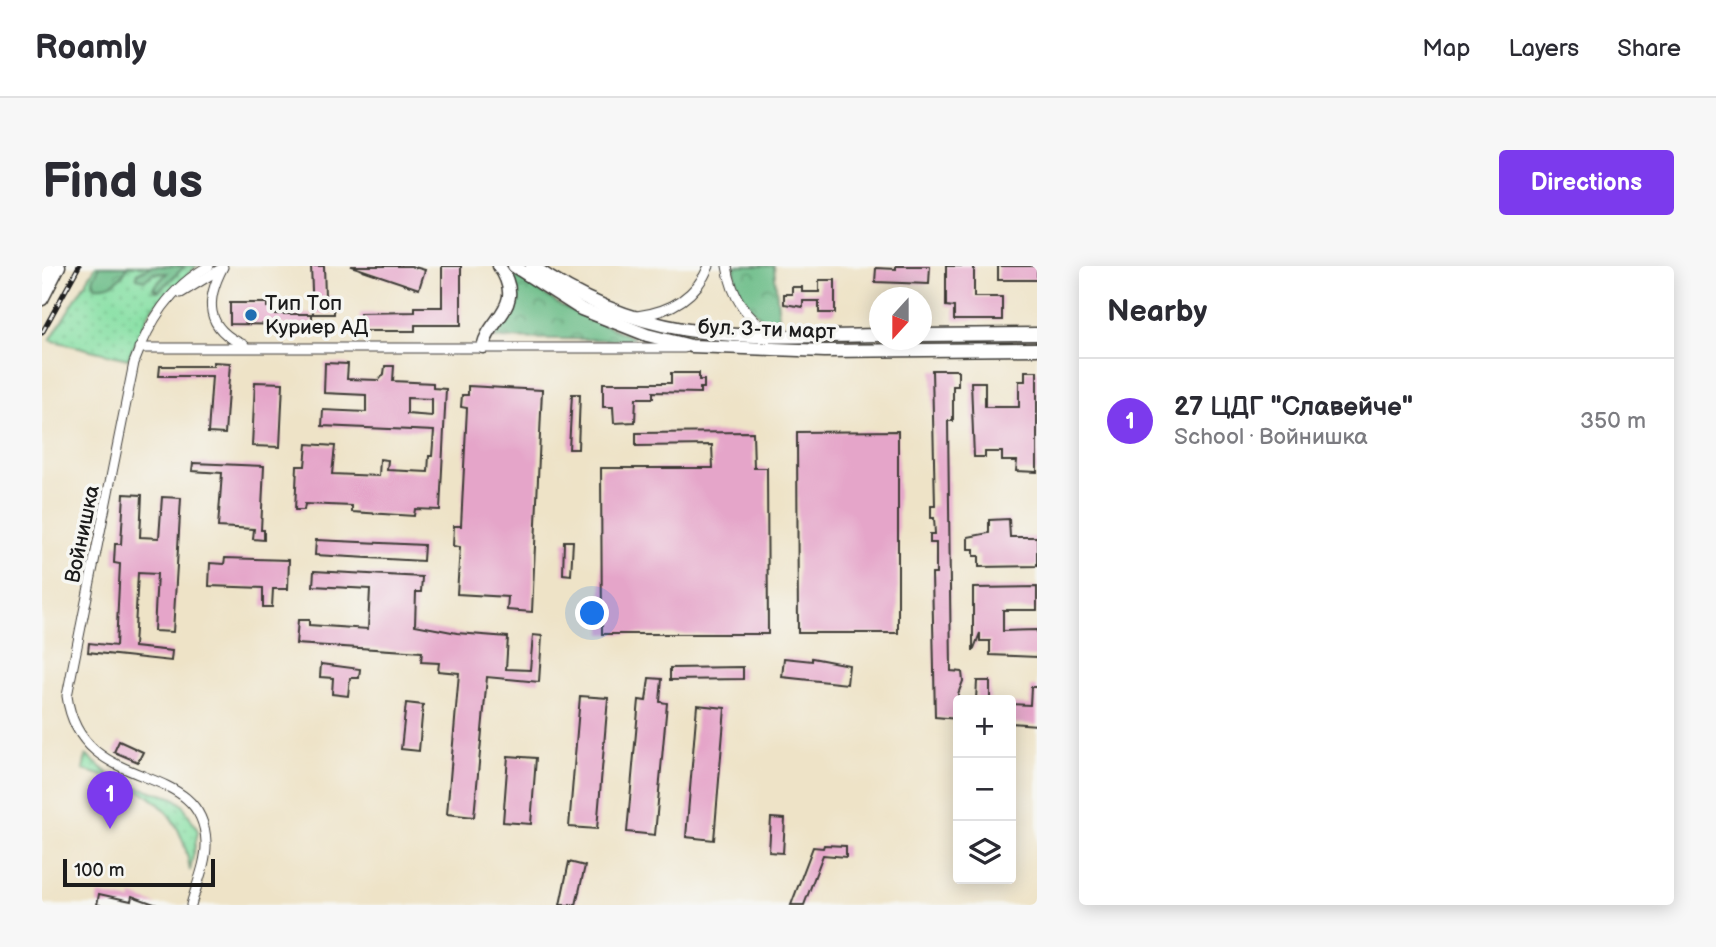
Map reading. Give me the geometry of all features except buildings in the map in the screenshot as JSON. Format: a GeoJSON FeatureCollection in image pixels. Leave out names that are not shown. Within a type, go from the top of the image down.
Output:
{"type":"FeatureCollection","features":[{"type":"Feature","properties":{"kind":"main road"},"geometry":{"type":"LineString","coordinates":[[42,276],[48,266]]}},
{"type":"Feature","properties":{"kind":"main road"},"geometry":{"type":"LineString","coordinates":[[42,299],[59,266]]}},
{"type":"Feature","properties":{"kind":"main road"},"geometry":{"type":"LineString","coordinates":[[483,347],[485,337],[498,322],[507,302],[506,280],[499,266]]}},
{"type":"Feature","properties":{"kind":"main road","name":"бул. 3-ти март"},"geometry":{"type":"LineString","coordinates":[[514,266],[562,299],[599,317],[647,335],[709,349],[1037,349]]}},
{"type":"Feature","properties":{"kind":"main road","name":"бул. 3-ти март"},"geometry":{"type":"LineString","coordinates":[[532,266],[573,292],[630,317],[700,334],[776,337],[869,335]]}},
{"type":"Feature","properties":{"kind":"main road"},"geometry":{"type":"LineString","coordinates":[[932,335],[1037,334]]}},
{"type":"Feature","properties":{"kind":"street"},"geometry":{"type":"LineString","coordinates":[[159,313],[178,288],[209,266]]}},
{"type":"Feature","properties":{"kind":"street"},"geometry":{"type":"LineString","coordinates":[[630,317],[674,306],[699,285],[709,266]]}},
{"type":"Feature","properties":{"kind":"street"},"geometry":{"type":"LineString","coordinates":[[727,266],[731,287],[742,310],[776,337]]}},
{"type":"Feature","properties":{"kind":"street"},"geometry":{"type":"LineString","coordinates":[[159,313],[191,285],[224,267]]}},
{"type":"Feature","properties":{"kind":"street"},"geometry":{"type":"LineString","coordinates":[[224,267],[213,289],[211,314],[225,335],[248,348]]}},
{"type":"Feature","properties":{"kind":"street","name":"Войнишка"},"geometry":{"type":"LineString","coordinates":[[159,313],[139,348],[134,363],[67,696],[69,711],[79,734],[93,751],[117,767],[178,790],[191,802],[206,841],[191,905]]}},
{"type":"Feature","properties":{"kind":"street"},"geometry":{"type":"LineString","coordinates":[[139,348],[709,349]]}},
{"type":"Feature","properties":{"kind":"green space"},"geometry":{"type":"Polygon","coordinates":[[[96,266],[100,266],[93,283],[122,276],[128,266],[152,266],[137,273],[168,273],[154,291],[159,291],[185,266],[197,266],[151,309],[128,359],[50,340],[96,266]]]}},
{"type":"Feature","properties":{"kind":"green space"},"geometry":{"type":"Polygon","coordinates":[[[100,266],[128,266],[115,282],[106,286],[95,286],[93,279],[100,266]]]}},
{"type":"Feature","properties":{"kind":"green space"},"geometry":{"type":"Polygon","coordinates":[[[152,266],[185,266],[159,291],[153,288],[167,273],[153,274],[145,280],[137,278],[137,273],[152,266]]]}},
{"type":"Feature","properties":{"kind":"green space"},"geometry":{"type":"Polygon","coordinates":[[[734,266],[774,266],[780,329],[762,318],[742,297],[734,266]]]}},
{"type":"Feature","properties":{"kind":"green space"},"geometry":{"type":"Polygon","coordinates":[[[510,272],[564,307],[634,338],[495,338],[514,297],[510,272]]]}},
{"type":"Feature","properties":{"kind":"green space"},"geometry":{"type":"Polygon","coordinates":[[[86,755],[116,780],[174,798],[183,805],[198,831],[190,871],[178,829],[168,814],[156,801],[141,791],[83,770],[86,755]]]}},
{"type":"Feature","properties":{"kind":"railway"},"geometry":{"type":"LineString","coordinates":[[42,333],[79,266]]}},
{"type":"Feature","properties":{"kind":"place","name":"Тип Топ Куриер АД"},"geometry":{"type":"Point","coordinates":[251,315]}},
{"type":"Feature","properties":{"kind":"place","name":"27 ЦДГ \"Славейче\""},"geometry":{"type":"Point","coordinates":[110,829]}}]}
